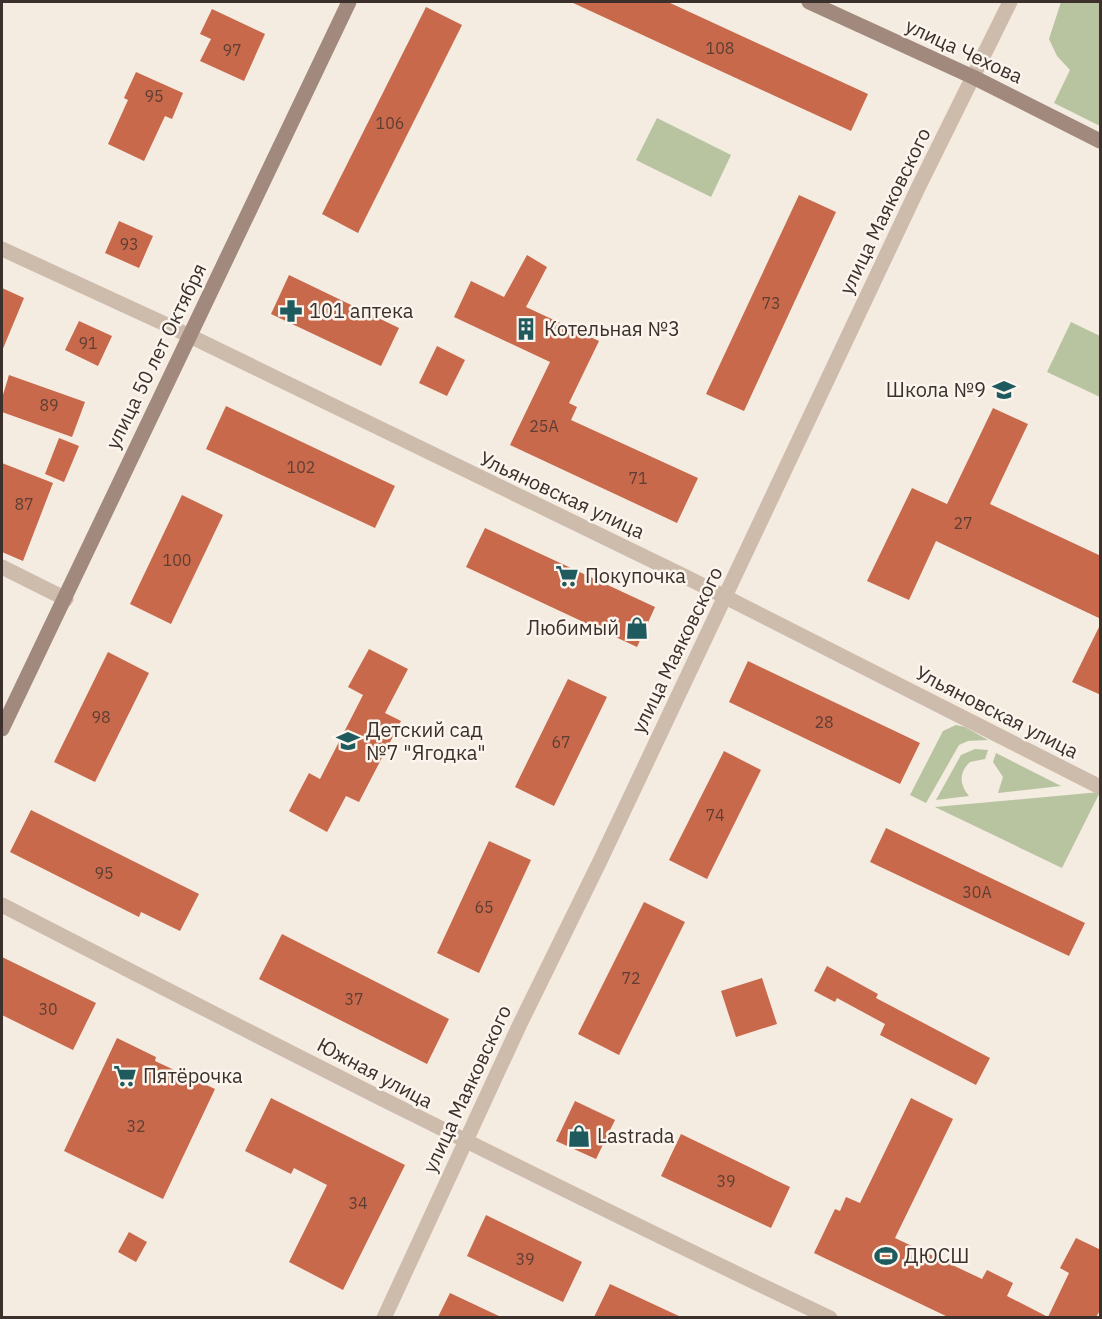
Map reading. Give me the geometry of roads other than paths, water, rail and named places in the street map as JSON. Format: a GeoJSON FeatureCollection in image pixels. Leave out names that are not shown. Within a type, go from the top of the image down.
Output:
{"type":"FeatureCollection","features":[{"type":"Feature","properties":{"kind":"main road","name":"улица 50 лет Октября"},"geometry":{"type":"LineString","coordinates":[[2,729],[349,2]]}},
{"type":"Feature","properties":{"kind":"main road","name":"улица Чехова"},"geometry":{"type":"LineString","coordinates":[[809,2],[973,77],[1101,141]]}},
{"type":"Feature","properties":{"kind":"street","name":"улица Маяковского"},"geometry":{"type":"LineString","coordinates":[[384,1317],[514,1035],[725,597],[918,188],[1010,2]]}},
{"type":"Feature","properties":{"kind":"street","name":"Ульяновская улица"},"geometry":{"type":"LineString","coordinates":[[2,249],[189,337],[725,597],[1101,787]]}},
{"type":"Feature","properties":{"kind":"street"},"geometry":{"type":"LineString","coordinates":[[2,567],[66,599]]}},
{"type":"Feature","properties":{"kind":"street","name":"Южная улица"},"geometry":{"type":"LineString","coordinates":[[2,905],[465,1143],[830,1317]]}},
{"type":"Feature","properties":{"kind":"place","name":"101 аптека"},"geometry":{"type":"Point","coordinates":[291,311]}},
{"type":"Feature","properties":{"kind":"place","name":"Котельная №3"},"geometry":{"type":"Point","coordinates":[526,329]}},
{"type":"Feature","properties":{"kind":"place","name":"Школа №9"},"geometry":{"type":"Point","coordinates":[1004,390]}},
{"type":"Feature","properties":{"kind":"place","name":"Покупочка"},"geometry":{"type":"Point","coordinates":[567,576]}},
{"type":"Feature","properties":{"kind":"place","name":"Любимый"},"geometry":{"type":"Point","coordinates":[637,628]}},
{"type":"Feature","properties":{"kind":"place","name":"Детский сад №7 \"Ягодка\""},"geometry":{"type":"Point","coordinates":[348,741]}},
{"type":"Feature","properties":{"kind":"place","name":"Пятёрочка"},"geometry":{"type":"Point","coordinates":[125,1076]}},
{"type":"Feature","properties":{"kind":"place","name":"Lastrada"},"geometry":{"type":"Point","coordinates":[579,1136]}},
{"type":"Feature","properties":{"kind":"place","name":"ДЮСШ"},"geometry":{"type":"Point","coordinates":[886,1256]}}]}
